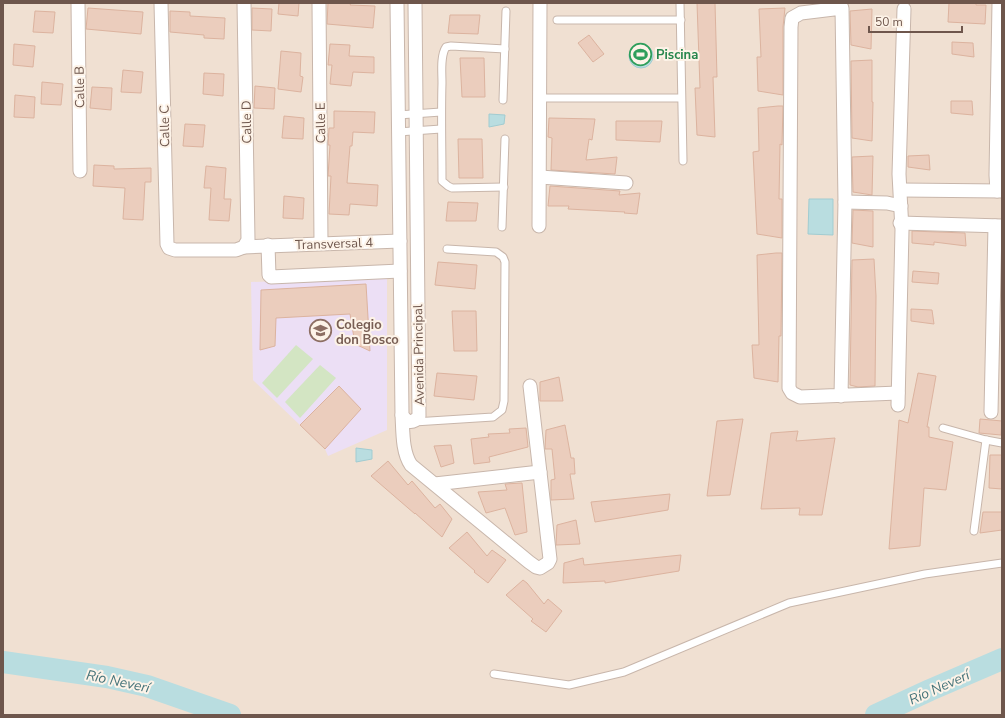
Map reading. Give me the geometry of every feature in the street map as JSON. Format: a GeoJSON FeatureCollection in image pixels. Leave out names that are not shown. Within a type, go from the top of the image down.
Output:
{"type":"FeatureCollection","features":[{"type":"Feature","properties":{"kind":"street","name":"Calle B"},"geometry":{"type":"LineString","coordinates":[[78,3],[80,171]]}},
{"type":"Feature","properties":{"kind":"street","name":"Calle C"},"geometry":{"type":"LineString","coordinates":[[161,3],[167,244],[169,248]]}},
{"type":"Feature","properties":{"kind":"street","name":"Calle D"},"geometry":{"type":"LineString","coordinates":[[244,3],[246,244]]}},
{"type":"Feature","properties":{"kind":"street","name":"Calle E"},"geometry":{"type":"LineString","coordinates":[[319,3],[321,244]]}},
{"type":"Feature","properties":{"kind":"street","name":"Avenida Principal"},"geometry":{"type":"LineString","coordinates":[[397,3],[402,416],[409,422],[413,422],[419,416],[415,3]]}},
{"type":"Feature","properties":{"kind":"street"},"geometry":{"type":"LineString","coordinates":[[539,226],[540,3]]}},
{"type":"Feature","properties":{"kind":"street"},"geometry":{"type":"LineString","coordinates":[[901,190],[1000,191],[996,175],[1000,3]]}},
{"type":"Feature","properties":{"kind":"street"},"geometry":{"type":"LineString","coordinates":[[841,396],[845,202],[842,8],[801,13],[792,18],[790,27],[789,388],[792,393],[800,397],[841,396],[898,399],[902,230],[900,223],[901,190],[899,174],[904,9]]}},
{"type":"Feature","properties":{"kind":"street"},"geometry":{"type":"LineString","coordinates":[[540,177],[626,183]]}},
{"type":"Feature","properties":{"kind":"street"},"geometry":{"type":"LineString","coordinates":[[845,202],[887,203],[901,206]]}},
{"type":"Feature","properties":{"kind":"street"},"geometry":{"type":"LineString","coordinates":[[900,223],[999,226],[991,412]]}},
{"type":"Feature","properties":{"kind":"street","name":"Transversal 4"},"geometry":{"type":"LineString","coordinates":[[169,248],[175,250],[236,250],[246,244],[268,246],[400,241]]}},
{"type":"Feature","properties":{"kind":"street"},"geometry":{"type":"LineString","coordinates":[[268,246],[269,274],[271,277],[400,271]]}},
{"type":"Feature","properties":{"kind":"street"},"geometry":{"type":"LineString","coordinates":[[402,416],[407,459],[411,465],[529,562],[540,568],[548,563],[550,559],[530,386]]}},
{"type":"Feature","properties":{"kind":"street"},"geometry":{"type":"LineString","coordinates":[[435,484],[540,472]]}},
{"type":"Feature","properties":{"kind":"lane"},"geometry":{"type":"LineString","coordinates":[[680,3],[683,161]]}},
{"type":"Feature","properties":{"kind":"lane"},"geometry":{"type":"LineString","coordinates":[[504,100],[506,11]]}},
{"type":"Feature","properties":{"kind":"lane"},"geometry":{"type":"LineString","coordinates":[[557,20],[681,20]]}},
{"type":"Feature","properties":{"kind":"lane"},"geometry":{"type":"LineString","coordinates":[[504,187],[452,188],[442,181],[441,112],[442,60],[443,51],[446,47],[505,49]]}},
{"type":"Feature","properties":{"kind":"lane"},"geometry":{"type":"LineString","coordinates":[[540,98],[681,98]]}},
{"type":"Feature","properties":{"kind":"lane"},"geometry":{"type":"LineString","coordinates":[[398,115],[441,112]]}},
{"type":"Feature","properties":{"kind":"lane"},"geometry":{"type":"LineString","coordinates":[[398,132],[441,129]]}},
{"type":"Feature","properties":{"kind":"lane"},"geometry":{"type":"LineString","coordinates":[[502,227],[505,139]]}},
{"type":"Feature","properties":{"kind":"lane"},"geometry":{"type":"LineString","coordinates":[[413,422],[493,416],[502,410],[504,401],[505,262],[503,257],[496,252],[447,249]]}},
{"type":"Feature","properties":{"kind":"lane"},"geometry":{"type":"LineString","coordinates":[[943,428],[1002,443]]}},
{"type":"Feature","properties":{"kind":"lane"},"geometry":{"type":"LineString","coordinates":[[974,531],[986,440]]}},
{"type":"Feature","properties":{"kind":"lane"},"geometry":{"type":"LineString","coordinates":[[494,674],[569,685],[624,672],[789,603],[925,574],[1002,563]]}},
{"type":"Feature","properties":{"kind":"shaded area"},"geometry":{"type":"Polygon","coordinates":[[[3,3],[1002,3],[1002,715],[3,715],[3,3]]]}},
{"type":"Feature","properties":{"kind":"shaded area","name":"Colegio don Bosco"},"geometry":{"type":"Polygon","coordinates":[[[387,277],[387,430],[328,456],[325,449],[253,380],[251,282],[387,277]]]}},
{"type":"Feature","properties":{"kind":"green space"},"geometry":{"type":"Polygon","coordinates":[[[296,345],[313,359],[277,398],[262,383],[296,345]]]}},
{"type":"Feature","properties":{"kind":"green space"},"geometry":{"type":"Polygon","coordinates":[[[320,365],[336,378],[300,418],[285,402],[320,365]]]}},
{"type":"Feature","properties":{"kind":"water","name":"Piscina"},"geometry":{"type":"Polygon","coordinates":[[[641,44],[646,45],[652,51],[652,61],[646,67],[641,68],[636,67],[630,61],[629,56],[630,51],[636,45],[641,44]]]}},
{"type":"Feature","properties":{"kind":"water"},"geometry":{"type":"Polygon","coordinates":[[[489,114],[505,115],[504,124],[489,127],[489,114]]]}},
{"type":"Feature","properties":{"kind":"water"},"geometry":{"type":"Polygon","coordinates":[[[809,199],[833,199],[833,235],[808,234],[809,199]]]}},
{"type":"Feature","properties":{"kind":"water"},"geometry":{"type":"Polygon","coordinates":[[[356,448],[372,450],[372,459],[356,462],[356,448]]]}},
{"type":"Feature","properties":{"kind":"building"},"geometry":{"type":"Polygon","coordinates":[[[279,3],[299,3],[298,16],[278,14],[279,3]]]}},
{"type":"Feature","properties":{"kind":"building"},"geometry":{"type":"Polygon","coordinates":[[[328,3],[351,3],[350,5],[375,6],[373,28],[327,24],[328,3]]]}},
{"type":"Feature","properties":{"kind":"building"},"geometry":{"type":"Polygon","coordinates":[[[697,3],[715,3],[717,77],[713,77],[715,137],[697,135],[695,88],[700,88],[697,3]]]}},
{"type":"Feature","properties":{"kind":"building"},"geometry":{"type":"Polygon","coordinates":[[[949,3],[976,3],[976,5],[986,5],[985,24],[948,22],[949,3]]]}},
{"type":"Feature","properties":{"kind":"building"},"geometry":{"type":"Polygon","coordinates":[[[88,8],[143,12],[141,34],[86,29],[88,8]]]}},
{"type":"Feature","properties":{"kind":"building"},"geometry":{"type":"Polygon","coordinates":[[[252,8],[272,9],[271,31],[252,30],[252,8]]]}},
{"type":"Feature","properties":{"kind":"building"},"geometry":{"type":"Polygon","coordinates":[[[785,8],[783,27],[783,95],[758,91],[757,57],[761,57],[759,9],[785,8]]]}},
{"type":"Feature","properties":{"kind":"building"},"geometry":{"type":"Polygon","coordinates":[[[872,9],[871,49],[851,45],[850,11],[872,9]]]}},
{"type":"Feature","properties":{"kind":"building"},"geometry":{"type":"Polygon","coordinates":[[[35,11],[55,12],[53,33],[33,32],[35,11]]]}},
{"type":"Feature","properties":{"kind":"building"},"geometry":{"type":"Polygon","coordinates":[[[170,11],[190,12],[190,16],[225,18],[224,39],[204,38],[204,35],[170,32],[170,11]]]}},
{"type":"Feature","properties":{"kind":"building"},"geometry":{"type":"Polygon","coordinates":[[[450,15],[480,15],[478,34],[448,33],[450,15]]]}},
{"type":"Feature","properties":{"kind":"building"},"geometry":{"type":"Polygon","coordinates":[[[589,35],[604,54],[593,62],[578,43],[589,35]]]}},
{"type":"Feature","properties":{"kind":"building"},"geometry":{"type":"Polygon","coordinates":[[[952,42],[973,43],[974,57],[952,54],[952,42]]]}},
{"type":"Feature","properties":{"kind":"building"},"geometry":{"type":"Polygon","coordinates":[[[14,44],[35,46],[33,67],[13,65],[14,44]]]}},
{"type":"Feature","properties":{"kind":"building"},"geometry":{"type":"Polygon","coordinates":[[[330,44],[350,45],[349,56],[374,57],[374,73],[353,72],[351,86],[330,84],[332,65],[328,65],[330,44]]]}},
{"type":"Feature","properties":{"kind":"building"},"geometry":{"type":"Polygon","coordinates":[[[281,51],[301,53],[300,76],[303,77],[301,92],[278,89],[281,51]]]}},
{"type":"Feature","properties":{"kind":"building"},"geometry":{"type":"Polygon","coordinates":[[[460,58],[484,58],[485,97],[462,97],[460,58]]]}},
{"type":"Feature","properties":{"kind":"building"},"geometry":{"type":"Polygon","coordinates":[[[872,60],[872,141],[852,138],[851,61],[872,60]]]}},
{"type":"Feature","properties":{"kind":"building"},"geometry":{"type":"Polygon","coordinates":[[[123,70],[143,72],[141,93],[121,92],[123,70]]]}},
{"type":"Feature","properties":{"kind":"building"},"geometry":{"type":"Polygon","coordinates":[[[204,73],[224,74],[223,96],[203,94],[204,73]]]}},
{"type":"Feature","properties":{"kind":"building"},"geometry":{"type":"Polygon","coordinates":[[[42,82],[63,84],[61,105],[41,104],[42,82]]]}},
{"type":"Feature","properties":{"kind":"building"},"geometry":{"type":"Polygon","coordinates":[[[255,86],[275,88],[274,109],[254,108],[255,86]]]}},
{"type":"Feature","properties":{"kind":"building"},"geometry":{"type":"Polygon","coordinates":[[[92,87],[112,88],[111,110],[90,108],[92,87]]]}},
{"type":"Feature","properties":{"kind":"building"},"geometry":{"type":"Polygon","coordinates":[[[15,95],[35,97],[34,118],[14,117],[15,95]]]}},
{"type":"Feature","properties":{"kind":"building"},"geometry":{"type":"Polygon","coordinates":[[[951,101],[972,101],[973,115],[951,113],[951,101]]]}},
{"type":"Feature","properties":{"kind":"building"},"geometry":{"type":"Polygon","coordinates":[[[783,106],[782,145],[780,144],[779,199],[782,199],[782,238],[757,234],[753,152],[759,151],[758,108],[783,106]]]}},
{"type":"Feature","properties":{"kind":"building"},"geometry":{"type":"Polygon","coordinates":[[[334,111],[375,112],[374,133],[353,132],[352,146],[350,146],[347,183],[378,185],[377,206],[350,204],[349,215],[329,214],[331,176],[328,176],[330,145],[328,145],[329,128],[334,128],[334,111]]]}},
{"type":"Feature","properties":{"kind":"building"},"geometry":{"type":"Polygon","coordinates":[[[284,116],[304,118],[303,139],[282,138],[284,116]]]}},
{"type":"Feature","properties":{"kind":"building"},"geometry":{"type":"Polygon","coordinates":[[[549,118],[595,119],[592,140],[589,139],[586,160],[617,157],[615,174],[551,170],[552,138],[548,137],[549,118]]]}},
{"type":"Feature","properties":{"kind":"building"},"geometry":{"type":"Polygon","coordinates":[[[616,121],[662,121],[660,142],[616,140],[616,121]]]}},
{"type":"Feature","properties":{"kind":"building"},"geometry":{"type":"Polygon","coordinates":[[[185,124],[205,125],[203,147],[183,146],[185,124]]]}},
{"type":"Feature","properties":{"kind":"building"},"geometry":{"type":"Polygon","coordinates":[[[458,139],[482,139],[483,178],[459,178],[458,139]]]}},
{"type":"Feature","properties":{"kind":"building"},"geometry":{"type":"Polygon","coordinates":[[[929,155],[930,170],[908,167],[908,156],[929,155]]]}},
{"type":"Feature","properties":{"kind":"building"},"geometry":{"type":"Polygon","coordinates":[[[873,156],[872,195],[853,192],[852,157],[873,156]]]}},
{"type":"Feature","properties":{"kind":"building"},"geometry":{"type":"Polygon","coordinates":[[[94,165],[114,166],[114,169],[151,168],[151,182],[145,182],[143,220],[123,219],[125,188],[93,186],[94,165]]]}},
{"type":"Feature","properties":{"kind":"building"},"geometry":{"type":"Polygon","coordinates":[[[206,166],[226,168],[224,199],[231,199],[229,221],[209,220],[211,188],[204,188],[206,166]]]}},
{"type":"Feature","properties":{"kind":"building"},"geometry":{"type":"Polygon","coordinates":[[[550,186],[620,191],[619,195],[640,193],[637,214],[568,209],[569,206],[548,206],[550,186]]]}},
{"type":"Feature","properties":{"kind":"building"},"geometry":{"type":"Polygon","coordinates":[[[284,196],[304,198],[303,219],[283,218],[284,196]]]}},
{"type":"Feature","properties":{"kind":"building"},"geometry":{"type":"Polygon","coordinates":[[[448,202],[478,203],[476,221],[446,221],[448,202]]]}},
{"type":"Feature","properties":{"kind":"building"},"geometry":{"type":"Polygon","coordinates":[[[853,210],[873,211],[873,247],[852,243],[853,210]]]}},
{"type":"Feature","properties":{"kind":"building"},"geometry":{"type":"Polygon","coordinates":[[[912,231],[965,233],[966,246],[934,242],[934,245],[912,243],[912,231]]]}},
{"type":"Feature","properties":{"kind":"building"},"geometry":{"type":"Polygon","coordinates":[[[782,253],[781,336],[779,336],[778,382],[754,378],[752,345],[759,345],[757,255],[782,253]]]}},
{"type":"Feature","properties":{"kind":"building"},"geometry":{"type":"Polygon","coordinates":[[[874,259],[876,296],[875,386],[858,387],[850,385],[852,260],[874,259]]]}},
{"type":"Feature","properties":{"kind":"building"},"geometry":{"type":"Polygon","coordinates":[[[438,262],[477,265],[475,289],[435,285],[438,262]]]}},
{"type":"Feature","properties":{"kind":"building"},"geometry":{"type":"Polygon","coordinates":[[[913,271],[939,273],[938,284],[912,282],[913,271]]]}},
{"type":"Feature","properties":{"kind":"building"},"geometry":{"type":"Polygon","coordinates":[[[366,284],[370,351],[355,344],[350,314],[276,318],[275,346],[260,350],[261,290],[366,284]]]}},
{"type":"Feature","properties":{"kind":"building"},"geometry":{"type":"Polygon","coordinates":[[[911,309],[932,310],[934,324],[911,321],[911,309]]]}},
{"type":"Feature","properties":{"kind":"building"},"geometry":{"type":"Polygon","coordinates":[[[452,311],[476,311],[477,351],[454,351],[452,311]]]}},
{"type":"Feature","properties":{"kind":"building"},"geometry":{"type":"Polygon","coordinates":[[[437,373],[477,376],[474,400],[434,396],[437,373]]]}},
{"type":"Feature","properties":{"kind":"building"},"geometry":{"type":"Polygon","coordinates":[[[918,373],[936,376],[927,427],[929,427],[929,437],[953,442],[946,490],[924,488],[920,546],[889,549],[899,420],[908,423],[918,373]]]}},
{"type":"Feature","properties":{"kind":"building"},"geometry":{"type":"Polygon","coordinates":[[[559,377],[563,401],[540,401],[540,382],[559,377]]]}},
{"type":"Feature","properties":{"kind":"building"},"geometry":{"type":"Polygon","coordinates":[[[339,386],[361,409],[325,449],[300,425],[339,386]]]}},
{"type":"Feature","properties":{"kind":"building"},"geometry":{"type":"Polygon","coordinates":[[[743,419],[730,495],[707,496],[717,421],[743,419]]]}},
{"type":"Feature","properties":{"kind":"building"},"geometry":{"type":"Polygon","coordinates":[[[980,419],[1002,421],[1001,435],[979,433],[980,419]]]}},
{"type":"Feature","properties":{"kind":"building"},"geometry":{"type":"Polygon","coordinates":[[[565,425],[571,458],[574,458],[575,474],[570,474],[574,499],[551,500],[551,480],[555,479],[552,449],[545,449],[546,430],[565,425]]]}},
{"type":"Feature","properties":{"kind":"building"},"geometry":{"type":"Polygon","coordinates":[[[526,428],[528,447],[489,457],[490,462],[474,464],[471,439],[489,437],[488,434],[510,433],[509,429],[526,428]]]}},
{"type":"Feature","properties":{"kind":"building"},"geometry":{"type":"Polygon","coordinates":[[[798,431],[796,441],[835,438],[822,515],[799,515],[800,508],[761,509],[771,433],[798,431]]]}},
{"type":"Feature","properties":{"kind":"building"},"geometry":{"type":"Polygon","coordinates":[[[451,445],[454,463],[441,467],[434,446],[451,445]]]}},
{"type":"Feature","properties":{"kind":"building"},"geometry":{"type":"Polygon","coordinates":[[[990,455],[1002,455],[1002,489],[989,488],[990,455]]]}},
{"type":"Feature","properties":{"kind":"building"},"geometry":{"type":"Polygon","coordinates":[[[388,461],[408,485],[412,481],[435,508],[440,504],[452,519],[442,537],[371,476],[388,461]]]}},
{"type":"Feature","properties":{"kind":"building"},"geometry":{"type":"Polygon","coordinates":[[[522,483],[527,532],[515,535],[505,508],[486,513],[478,492],[507,490],[505,484],[522,483]]]}},
{"type":"Feature","properties":{"kind":"building"},"geometry":{"type":"Polygon","coordinates":[[[670,494],[668,510],[595,522],[591,502],[670,494]]]}},
{"type":"Feature","properties":{"kind":"building"},"geometry":{"type":"Polygon","coordinates":[[[983,512],[1002,512],[1002,530],[980,533],[983,512]]]}},
{"type":"Feature","properties":{"kind":"building"},"geometry":{"type":"Polygon","coordinates":[[[576,520],[580,544],[556,545],[557,525],[576,520]]]}},
{"type":"Feature","properties":{"kind":"building"},"geometry":{"type":"Polygon","coordinates":[[[467,532],[487,556],[492,550],[506,560],[488,583],[449,548],[467,532]]]}},
{"type":"Feature","properties":{"kind":"building"},"geometry":{"type":"Polygon","coordinates":[[[681,555],[679,571],[605,583],[605,581],[563,583],[564,563],[583,558],[584,565],[681,555]]]}},
{"type":"Feature","properties":{"kind":"building"},"geometry":{"type":"Polygon","coordinates":[[[523,580],[544,604],[548,599],[562,611],[546,632],[531,621],[533,619],[506,595],[523,580]]]}},
{"type":"Feature","properties":{"kind":"waterway","name":"Río Neverí"},"geometry":{"type":"LineString","coordinates":[[876,715],[1002,659]]}},
{"type":"Feature","properties":{"kind":"waterway","name":"Río Neverí"},"geometry":{"type":"LineString","coordinates":[[3,662],[107,677],[147,686],[230,715]]}},
{"type":"Feature","properties":{"kind":"place","name":"Piscina"},"geometry":{"type":"Point","coordinates":[641,54]}},
{"type":"Feature","properties":{"kind":"place","name":"Colegio don Bosco"},"geometry":{"type":"Point","coordinates":[320,331]}}]}
